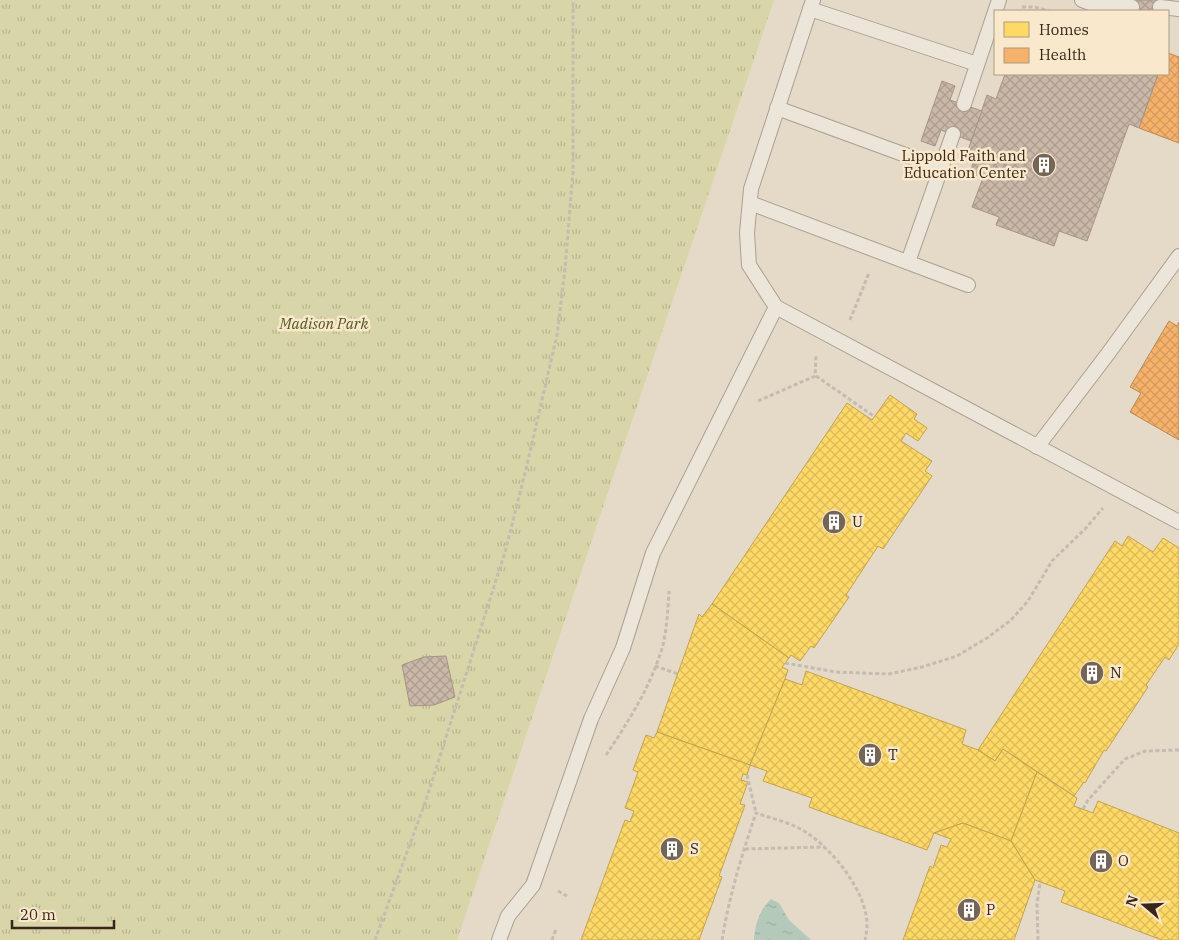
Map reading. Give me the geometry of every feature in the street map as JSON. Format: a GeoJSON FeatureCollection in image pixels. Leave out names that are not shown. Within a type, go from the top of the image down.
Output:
{"type":"FeatureCollection","features":[{"type":"Feature","properties":{"kind":"lane"},"geometry":{"type":"LineString","coordinates":[[1082,0],[1090,3],[1132,7]]}},
{"type":"Feature","properties":{"kind":"lane"},"geometry":{"type":"LineString","coordinates":[[977,64],[812,4],[751,189],[747,232],[749,265],[776,307],[1179,522]]}},
{"type":"Feature","properties":{"kind":"lane"},"geometry":{"type":"LineString","coordinates":[[1160,7],[1179,9]]}},
{"type":"Feature","properties":{"kind":"lane"},"geometry":{"type":"LineString","coordinates":[[964,104],[994,15]]}},
{"type":"Feature","properties":{"kind":"lane"},"geometry":{"type":"LineString","coordinates":[[777,108],[940,168]]}},
{"type":"Feature","properties":{"kind":"lane"},"geometry":{"type":"LineString","coordinates":[[908,262],[953,134]]}},
{"type":"Feature","properties":{"kind":"lane"},"geometry":{"type":"LineString","coordinates":[[750,203],[968,285]]}},
{"type":"Feature","properties":{"kind":"lane"},"geometry":{"type":"LineString","coordinates":[[1037,447],[1179,256]]}},
{"type":"Feature","properties":{"kind":"lane"},"geometry":{"type":"LineString","coordinates":[[499,940],[508,916],[533,885],[591,719],[623,648],[653,553],[776,307]]}},
{"type":"Feature","properties":{"kind":"path"},"geometry":{"type":"LineString","coordinates":[[376,940],[426,800],[505,552],[556,335],[566,269],[573,171],[573,0]]}},
{"type":"Feature","properties":{"kind":"path"},"geometry":{"type":"LineString","coordinates":[[1016,10],[1021,7],[1035,7],[1046,10]]}},
{"type":"Feature","properties":{"kind":"path"},"geometry":{"type":"LineString","coordinates":[[849,323],[862,295]]}},
{"type":"Feature","properties":{"kind":"path"},"geometry":{"type":"LineString","coordinates":[[815,376],[816,353],[824,356]]}},
{"type":"Feature","properties":{"kind":"path"},"geometry":{"type":"LineString","coordinates":[[756,401],[815,376]]}},
{"type":"Feature","properties":{"kind":"path"},"geometry":{"type":"LineString","coordinates":[[815,376],[875,417]]}},
{"type":"Feature","properties":{"kind":"path"},"geometry":{"type":"LineString","coordinates":[[785,663],[836,672],[889,674],[922,667],[957,656],[1011,620],[1028,601],[1052,561],[1085,529],[1103,507]]}},
{"type":"Feature","properties":{"kind":"path"},"geometry":{"type":"LineString","coordinates":[[602,761],[624,729],[655,666],[663,644],[670,585]]}},
{"type":"Feature","properties":{"kind":"path"},"geometry":{"type":"LineString","coordinates":[[655,666],[678,674]]}},
{"type":"Feature","properties":{"kind":"path"},"geometry":{"type":"LineString","coordinates":[[1083,809],[1088,800],[1125,759],[1145,751],[1179,750]]}},
{"type":"Feature","properties":{"kind":"path"},"geometry":{"type":"LineString","coordinates":[[722,940],[726,916],[756,813],[747,775]]}},
{"type":"Feature","properties":{"kind":"path"},"geometry":{"type":"LineString","coordinates":[[756,813],[806,832],[825,847],[849,876],[861,897],[867,924],[865,940]]}},
{"type":"Feature","properties":{"kind":"path"},"geometry":{"type":"LineString","coordinates":[[745,849],[825,847]]}},
{"type":"Feature","properties":{"kind":"path"},"geometry":{"type":"LineString","coordinates":[[1038,940],[1037,904],[1040,882]]}},
{"type":"Feature","properties":{"kind":"path"},"geometry":{"type":"LineString","coordinates":[[556,883],[557,890],[566,896]]}},
{"type":"Feature","properties":{"kind":"path"},"geometry":{"type":"LineString","coordinates":[[552,940],[556,929]]}},
{"type":"Feature","properties":{"kind":"green space","name":"Madison Park"},"geometry":{"type":"Polygon","coordinates":[[[0,0],[774,0],[457,940],[0,940],[0,0]]]}},
{"type":"Feature","properties":{"kind":"water"},"geometry":{"type":"Polygon","coordinates":[[[771,899],[779,903],[789,920],[811,940],[754,940],[758,918],[763,908],[771,899]]]}},
{"type":"Feature","properties":{"kind":"building: Homes","name":"U"},"geometry":{"type":"Polygon","coordinates":[[[890,395],[917,414],[914,419],[927,428],[918,441],[906,433],[901,441],[932,461],[925,471],[932,476],[883,549],[878,546],[846,595],[849,597],[814,648],[811,646],[800,661],[791,655],[789,658],[712,604],[847,403],[872,420],[890,395]]]}},
{"type":"Feature","properties":{"kind":"building: Homes","name":"N"},"geometry":{"type":"Polygon","coordinates":[[[1128,536],[1153,552],[1163,538],[1179,548],[1179,644],[1169,660],[1165,657],[1146,685],[1148,687],[1106,751],[1104,750],[1085,783],[1074,796],[1003,749],[995,761],[978,750],[1115,541],[1122,546],[1128,536]]]}},
{"type":"Feature","properties":{"kind":"building: Homes"},"geometry":{"type":"Polygon","coordinates":[[[712,604],[789,658],[782,667],[788,670],[750,765],[657,732],[699,614],[702,617],[712,604]]]}},
{"type":"Feature","properties":{"kind":"building: Homes","name":"T"},"geometry":{"type":"Polygon","coordinates":[[[806,671],[966,730],[962,744],[978,750],[995,761],[1003,749],[1037,772],[1011,841],[963,823],[934,833],[927,850],[809,807],[812,798],[763,781],[767,771],[750,765],[785,679],[802,685],[806,671]]]}},
{"type":"Feature","properties":{"kind":"building: Homes","name":"S"},"geometry":{"type":"Polygon","coordinates":[[[657,732],[750,765],[747,775],[743,774],[741,780],[748,782],[740,804],[745,805],[719,876],[722,877],[699,940],[581,940],[625,820],[630,822],[634,811],[625,808],[638,772],[633,770],[646,735],[654,738],[657,732]]]}},
{"type":"Feature","properties":{"kind":"building: Homes","name":"O"},"geometry":{"type":"Polygon","coordinates":[[[1037,772],[1077,798],[1074,806],[1093,813],[1098,801],[1179,833],[1179,940],[1162,940],[1061,902],[1065,891],[1035,880],[1011,841],[1037,772]]]}},
{"type":"Feature","properties":{"kind":"building: Homes","name":"P"},"geometry":{"type":"Polygon","coordinates":[[[963,823],[1011,841],[1035,880],[1014,940],[903,940],[930,866],[933,868],[941,845],[947,847],[951,839],[934,833],[963,823]]]}},
{"type":"Feature","properties":{"kind":"building: Health"},"geometry":{"type":"Polygon","coordinates":[[[1169,53],[1179,57],[1179,143],[1139,128],[1158,75],[1169,75],[1169,53]]]}},
{"type":"Feature","properties":{"kind":"building: Health"},"geometry":{"type":"Polygon","coordinates":[[[1169,321],[1177,326],[1179,322],[1179,440],[1130,412],[1141,393],[1130,387],[1169,321]]]}},
{"type":"Feature","properties":{"kind":"building: Other"},"geometry":{"type":"Polygon","coordinates":[[[1134,0],[1163,0],[1158,10],[1130,10],[1134,0]]]}},
{"type":"Feature","properties":{"kind":"building: Other","name":"Lippold Faith and Education Center"},"geometry":{"type":"Polygon","coordinates":[[[1005,75],[1158,75],[1139,128],[1129,124],[1087,241],[1059,231],[1054,246],[996,225],[999,217],[972,207],[983,178],[970,173],[975,156],[967,153],[987,95],[996,99],[1005,75]]]}},
{"type":"Feature","properties":{"kind":"building: Other"},"geometry":{"type":"Polygon","coordinates":[[[942,81],[955,86],[950,100],[982,111],[971,141],[941,130],[935,146],[921,141],[942,81]]]}},
{"type":"Feature","properties":{"kind":"building: Other"},"geometry":{"type":"Polygon","coordinates":[[[446,656],[455,697],[434,705],[410,706],[402,665],[424,657],[446,656]]]}},
{"type":"Feature","properties":{"kind":"place","name":"Lippold Faith and Education Center"},"geometry":{"type":"Point","coordinates":[1044,165]}},
{"type":"Feature","properties":{"kind":"place","name":"U"},"geometry":{"type":"Point","coordinates":[834,522]}},
{"type":"Feature","properties":{"kind":"place","name":"N"},"geometry":{"type":"Point","coordinates":[1092,673]}},
{"type":"Feature","properties":{"kind":"place","name":"T"},"geometry":{"type":"Point","coordinates":[870,755]}},
{"type":"Feature","properties":{"kind":"place","name":"S"},"geometry":{"type":"Point","coordinates":[672,849]}},
{"type":"Feature","properties":{"kind":"place","name":"O"},"geometry":{"type":"Point","coordinates":[1101,861]}},
{"type":"Feature","properties":{"kind":"place","name":"P"},"geometry":{"type":"Point","coordinates":[969,910]}}]}
